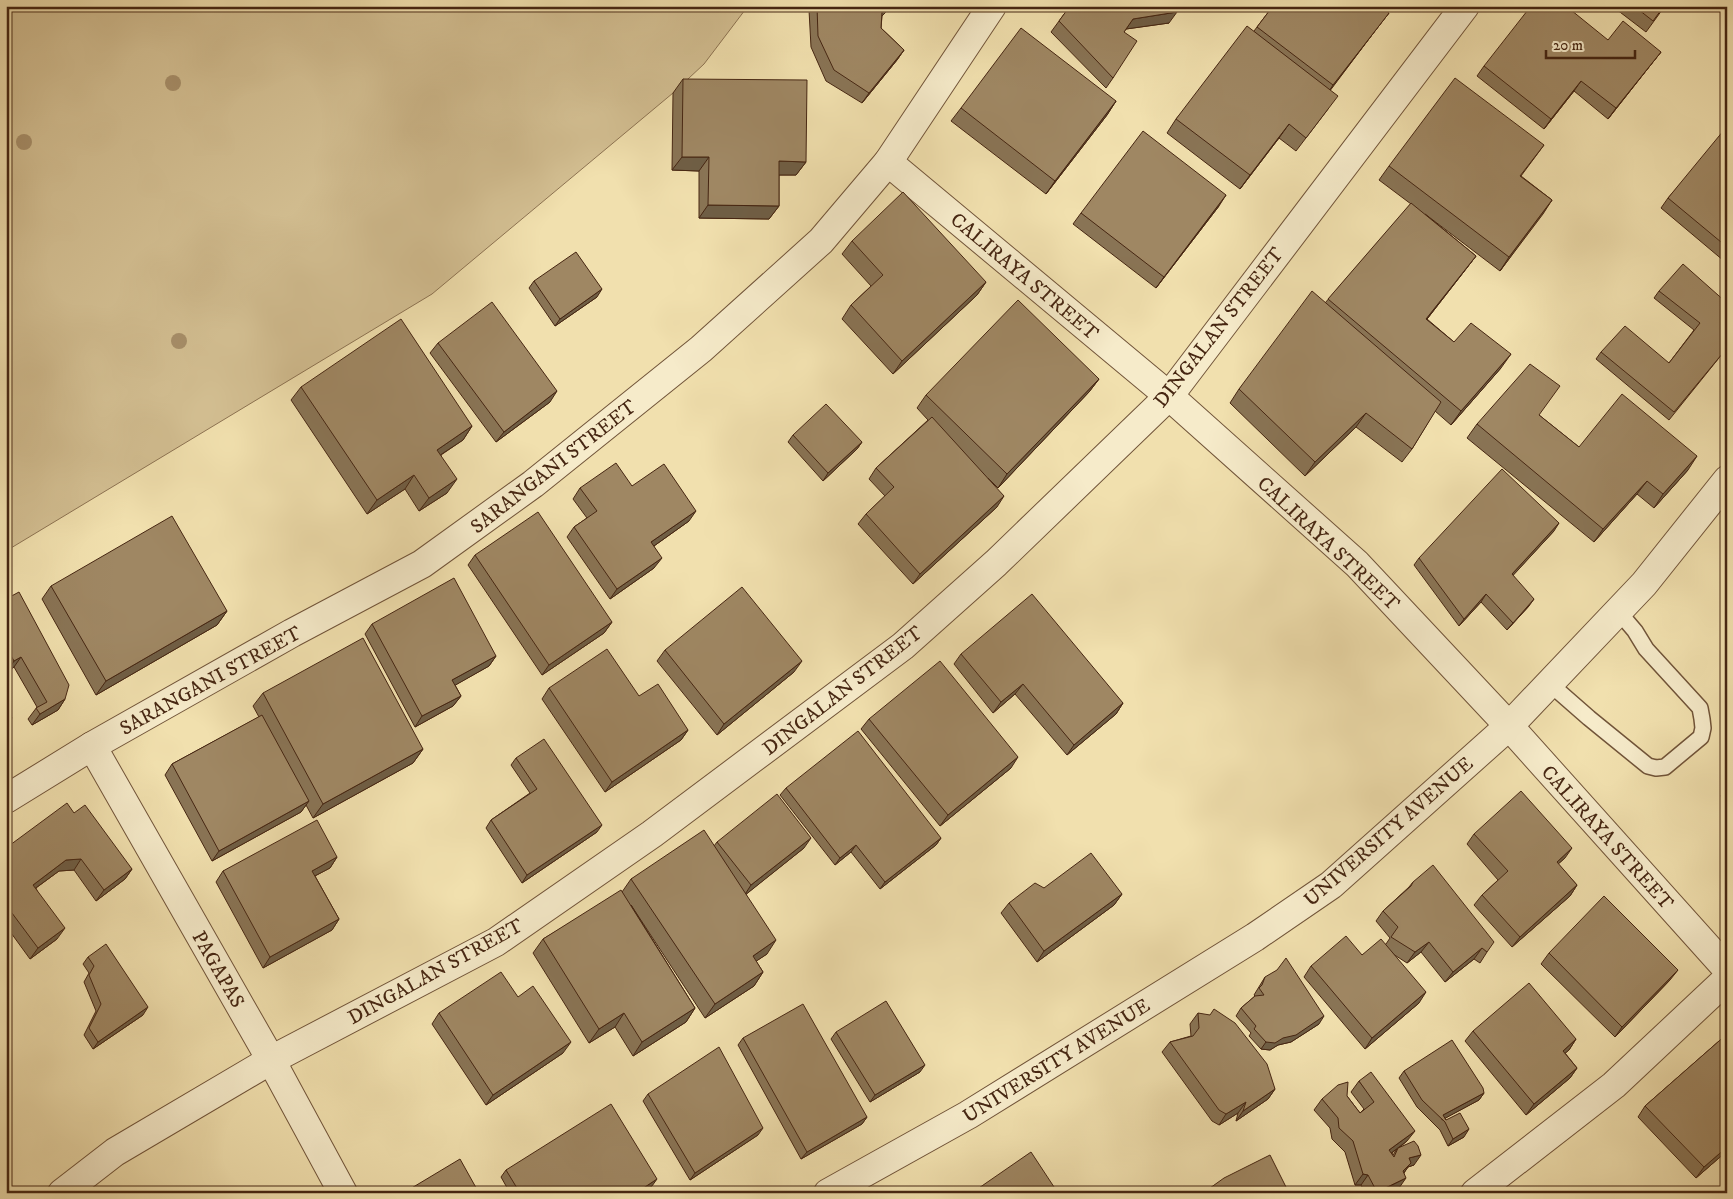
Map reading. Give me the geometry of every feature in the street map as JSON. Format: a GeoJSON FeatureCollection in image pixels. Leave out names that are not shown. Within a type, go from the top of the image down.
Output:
{"type":"FeatureCollection","features":[{"type":"Feature","properties":{"kind":"street","name":"SARANGANI STREET"},"geometry":{"type":"LineString","coordinates":[[6,798],[92,746],[292,633],[422,564],[533,484],[701,350],[821,241],[888,162],[992,6]]}},
{"type":"Feature","properties":{"kind":"street","name":"DINGALAN STREET"},"geometry":{"type":"LineString","coordinates":[[62,1193],[115,1152],[271,1060],[496,942],[652,834],[903,646],[996,563],[1168,396],[1465,6]]}},
{"type":"Feature","properties":{"kind":"street","name":"CALIRAYA STREET"},"geometry":{"type":"LineString","coordinates":[[888,162],[1168,396],[1357,564],[1509,726],[1727,969]]}},
{"type":"Feature","properties":{"kind":"street","name":"UNIVERSITY AVENUE"},"geometry":{"type":"LineString","coordinates":[[828,1193],[968,1115],[1255,937],[1331,885],[1509,726],[1644,584],[1727,480]]}},
{"type":"Feature","properties":{"kind":"street","name":"PAGAPAS"},"geometry":{"type":"LineString","coordinates":[[92,746],[271,1060],[343,1193]]}},
{"type":"Feature","properties":{"kind":"street"},"geometry":{"type":"LineString","coordinates":[[1482,1191],[1614,1086],[1727,979]]}},
{"type":"Feature","properties":{"kind":"lane"},"geometry":{"type":"LineString","coordinates":[[1549,683],[1648,766],[1656,768],[1665,767],[1700,737],[1703,728],[1700,708],[1646,649],[1635,631],[1618,611]]}},
{"type":"Feature","properties":{"kind":"shaded area"},"geometry":{"type":"Polygon","coordinates":[[[6,6],[748,6],[704,64],[673,93],[432,294],[6,551],[6,6]]]}},
{"type":"Feature","properties":{"kind":"building"},"geometry":{"type":"Polygon","coordinates":[[[817,6],[889,6],[882,12],[881,28],[904,50],[869,93],[834,70],[818,36],[817,6]]]}},
{"type":"Feature","properties":{"kind":"building"},"geometry":{"type":"Polygon","coordinates":[[[1070,6],[1175,6],[1177,12],[1133,19],[1124,32],[1137,41],[1113,78],[1059,21],[1070,6]]]}},
{"type":"Feature","properties":{"kind":"building"},"geometry":{"type":"Polygon","coordinates":[[[1273,6],[1380,6],[1389,13],[1333,85],[1257,27],[1273,6]]]}},
{"type":"Feature","properties":{"kind":"building"},"geometry":{"type":"Polygon","coordinates":[[[1531,6],[1566,6],[1608,40],[1623,21],[1661,52],[1616,108],[1581,81],[1551,119],[1484,66],[1531,6]]]}},
{"type":"Feature","properties":{"kind":"building"},"geometry":{"type":"Polygon","coordinates":[[[1634,6],[1664,6],[1653,21],[1634,6]]]}},
{"type":"Feature","properties":{"kind":"building"},"geometry":{"type":"Polygon","coordinates":[[[1247,26],[1338,96],[1306,138],[1289,124],[1250,175],[1176,119],[1247,26]]]}},
{"type":"Feature","properties":{"kind":"building"},"geometry":{"type":"Polygon","coordinates":[[[1021,28],[1116,101],[1055,181],[961,108],[1021,28]]]}},
{"type":"Feature","properties":{"kind":"building"},"geometry":{"type":"Polygon","coordinates":[[[1455,78],[1544,145],[1520,176],[1552,200],[1509,257],[1389,166],[1455,78]]]}},
{"type":"Feature","properties":{"kind":"building"},"geometry":{"type":"Polygon","coordinates":[[[683,79],[807,80],[806,162],[779,161],[779,206],[708,205],[709,157],[682,157],[683,79]]]}},
{"type":"Feature","properties":{"kind":"building"},"geometry":{"type":"Polygon","coordinates":[[[1724,130],[1727,132],[1727,247],[1668,198],[1724,130]]]}},
{"type":"Feature","properties":{"kind":"building"},"geometry":{"type":"Polygon","coordinates":[[[1143,131],[1226,195],[1164,277],[1081,213],[1143,131]]]}},
{"type":"Feature","properties":{"kind":"building"},"geometry":{"type":"Polygon","coordinates":[[[903,192],[986,282],[902,361],[851,305],[883,275],[852,241],[903,192]]]}},
{"type":"Feature","properties":{"kind":"building"},"geometry":{"type":"Polygon","coordinates":[[[1411,203],[1476,256],[1426,319],[1454,342],[1471,323],[1511,354],[1461,411],[1328,299],[1411,203]]]}},
{"type":"Feature","properties":{"kind":"building"},"geometry":{"type":"Polygon","coordinates":[[[576,252],[602,289],[560,319],[534,281],[576,252]]]}},
{"type":"Feature","properties":{"kind":"building"},"geometry":{"type":"Polygon","coordinates":[[[1683,264],[1727,303],[1727,348],[1674,412],[1601,352],[1625,326],[1669,363],[1700,323],[1659,291],[1683,264]]]}},
{"type":"Feature","properties":{"kind":"building"},"geometry":{"type":"Polygon","coordinates":[[[1312,291],[1441,402],[1412,449],[1366,413],[1315,462],[1239,389],[1312,291]]]}},
{"type":"Feature","properties":{"kind":"building"},"geometry":{"type":"Polygon","coordinates":[[[1018,300],[1099,379],[1007,474],[926,395],[1018,300]]]}},
{"type":"Feature","properties":{"kind":"building"},"geometry":{"type":"Polygon","coordinates":[[[492,302],[557,391],[504,432],[438,343],[492,302]]]}},
{"type":"Feature","properties":{"kind":"building"},"geometry":{"type":"Polygon","coordinates":[[[401,319],[472,426],[437,450],[457,479],[429,498],[414,475],[377,500],[301,387],[401,319]]]}},
{"type":"Feature","properties":{"kind":"building"},"geometry":{"type":"Polygon","coordinates":[[[1530,364],[1560,386],[1539,415],[1579,447],[1622,394],[1697,456],[1663,494],[1647,481],[1603,529],[1477,424],[1530,364]]]}},
{"type":"Feature","properties":{"kind":"building"},"geometry":{"type":"Polygon","coordinates":[[[826,404],[862,442],[828,473],[793,435],[826,404]]]}},
{"type":"Feature","properties":{"kind":"building"},"geometry":{"type":"Polygon","coordinates":[[[932,417],[1004,496],[920,574],[866,514],[894,487],[876,468],[932,417]]]}},
{"type":"Feature","properties":{"kind":"building"},"geometry":{"type":"Polygon","coordinates":[[[616,463],[632,486],[664,464],[696,511],[651,542],[662,558],[617,589],[574,527],[597,511],[580,488],[616,463]]]}},
{"type":"Feature","properties":{"kind":"building"},"geometry":{"type":"Polygon","coordinates":[[[1502,469],[1559,523],[1512,574],[1534,599],[1513,623],[1486,594],[1464,619],[1419,558],[1502,469]]]}},
{"type":"Feature","properties":{"kind":"building"},"geometry":{"type":"Polygon","coordinates":[[[538,512],[612,622],[549,665],[475,555],[538,512]]]}},
{"type":"Feature","properties":{"kind":"building"},"geometry":{"type":"Polygon","coordinates":[[[172,516],[227,611],[106,681],[51,586],[172,516]]]}},
{"type":"Feature","properties":{"kind":"building"},"geometry":{"type":"Polygon","coordinates":[[[454,578],[496,656],[452,680],[461,696],[422,716],[372,624],[454,578]]]}},
{"type":"Feature","properties":{"kind":"building"},"geometry":{"type":"Polygon","coordinates":[[[742,587],[802,661],[724,724],[665,650],[742,587]]]}},
{"type":"Feature","properties":{"kind":"building"},"geometry":{"type":"Polygon","coordinates":[[[19,592],[69,685],[65,699],[40,714],[36,708],[47,702],[21,657],[14,661],[8,650],[6,651],[6,599],[19,592]]]}},
{"type":"Feature","properties":{"kind":"building"},"geometry":{"type":"Polygon","coordinates":[[[1032,594],[1123,703],[1074,745],[1023,684],[1001,702],[961,654],[1032,594]]]}},
{"type":"Feature","properties":{"kind":"building"},"geometry":{"type":"Polygon","coordinates":[[[363,638],[423,749],[323,804],[263,693],[363,638]]]}},
{"type":"Feature","properties":{"kind":"building"},"geometry":{"type":"Polygon","coordinates":[[[607,649],[639,696],[658,684],[688,730],[612,782],[549,688],[607,649]]]}},
{"type":"Feature","properties":{"kind":"building"},"geometry":{"type":"Polygon","coordinates":[[[940,661],[1018,757],[948,815],[869,719],[940,661]]]}},
{"type":"Feature","properties":{"kind":"building"},"geometry":{"type":"Polygon","coordinates":[[[6,708],[12,718],[6,721],[6,708]]]}},
{"type":"Feature","properties":{"kind":"building"},"geometry":{"type":"Polygon","coordinates":[[[262,715],[309,801],[219,851],[172,764],[262,715]]]}},
{"type":"Feature","properties":{"kind":"building"},"geometry":{"type":"Polygon","coordinates":[[[858,731],[941,838],[885,882],[856,845],[840,858],[786,788],[858,731]]]}},
{"type":"Feature","properties":{"kind":"building"},"geometry":{"type":"Polygon","coordinates":[[[544,739],[602,825],[527,875],[491,820],[537,789],[516,758],[544,739]]]}},
{"type":"Feature","properties":{"kind":"building"},"geometry":{"type":"Polygon","coordinates":[[[1521,791],[1572,848],[1557,862],[1577,885],[1520,937],[1482,895],[1508,871],[1474,834],[1521,791]]]}},
{"type":"Feature","properties":{"kind":"building"},"geometry":{"type":"Polygon","coordinates":[[[777,794],[811,838],[751,885],[717,842],[777,794]]]}},
{"type":"Feature","properties":{"kind":"building"},"geometry":{"type":"Polygon","coordinates":[[[67,803],[74,813],[85,805],[132,869],[104,890],[81,859],[66,860],[33,885],[65,928],[38,948],[6,905],[6,848],[67,803]]]}},
{"type":"Feature","properties":{"kind":"building"},"geometry":{"type":"Polygon","coordinates":[[[317,820],[337,857],[312,871],[339,919],[270,957],[223,871],[317,820]]]}},
{"type":"Feature","properties":{"kind":"building"},"geometry":{"type":"Polygon","coordinates":[[[704,830],[776,940],[753,956],[763,972],[715,1004],[631,879],[704,830]]]}},
{"type":"Feature","properties":{"kind":"building"},"geometry":{"type":"Polygon","coordinates":[[[1091,853],[1122,894],[1044,951],[1009,903],[1035,883],[1044,888],[1091,853]]]}},
{"type":"Feature","properties":{"kind":"building"},"geometry":{"type":"Polygon","coordinates":[[[1433,865],[1494,942],[1487,952],[1482,948],[1453,972],[1429,942],[1415,952],[1391,937],[1398,927],[1383,911],[1433,865]]]}},
{"type":"Feature","properties":{"kind":"building"},"geometry":{"type":"Polygon","coordinates":[[[621,890],[695,1008],[642,1042],[624,1013],[599,1029],[543,939],[621,890]]]}},
{"type":"Feature","properties":{"kind":"building"},"geometry":{"type":"Polygon","coordinates":[[[1604,896],[1678,970],[1622,1027],[1549,953],[1604,896]]]}},
{"type":"Feature","properties":{"kind":"building"},"geometry":{"type":"Polygon","coordinates":[[[1346,936],[1362,955],[1381,939],[1426,992],[1372,1038],[1311,966],[1346,936]]]}},
{"type":"Feature","properties":{"kind":"building"},"geometry":{"type":"Polygon","coordinates":[[[106,944],[148,1007],[98,1042],[89,1028],[101,1004],[89,975],[94,966],[88,957],[106,944]]]}},
{"type":"Feature","properties":{"kind":"building"},"geometry":{"type":"Polygon","coordinates":[[[1286,958],[1324,1016],[1296,1035],[1283,1038],[1275,1043],[1266,1042],[1254,1029],[1256,1026],[1241,1008],[1255,996],[1264,995],[1259,988],[1265,977],[1277,970],[1286,958]]]}},
{"type":"Feature","properties":{"kind":"building"},"geometry":{"type":"Polygon","coordinates":[[[501,972],[518,997],[533,986],[571,1042],[493,1095],[439,1013],[501,972]]]}},
{"type":"Feature","properties":{"kind":"building"},"geometry":{"type":"Polygon","coordinates":[[[1529,983],[1576,1039],[1563,1051],[1577,1068],[1534,1104],[1473,1031],[1529,983]]]}},
{"type":"Feature","properties":{"kind":"building"},"geometry":{"type":"Polygon","coordinates":[[[886,1001],[925,1065],[875,1095],[836,1032],[886,1001]]]}},
{"type":"Feature","properties":{"kind":"building"},"geometry":{"type":"Polygon","coordinates":[[[803,1004],[867,1117],[807,1152],[743,1038],[803,1004]]]}},
{"type":"Feature","properties":{"kind":"building"},"geometry":{"type":"Polygon","coordinates":[[[1214,1009],[1235,1023],[1267,1064],[1275,1089],[1243,1111],[1246,1102],[1226,1114],[1219,1110],[1170,1042],[1193,1036],[1199,1028],[1198,1013],[1210,1015],[1214,1009]]]}},
{"type":"Feature","properties":{"kind":"building"},"geometry":{"type":"Polygon","coordinates":[[[1727,1034],[1727,1147],[1704,1167],[1645,1106],[1727,1034]]]}},
{"type":"Feature","properties":{"kind":"building"},"geometry":{"type":"Polygon","coordinates":[[[1452,1040],[1483,1088],[1484,1093],[1443,1115],[1446,1120],[1460,1113],[1469,1129],[1453,1139],[1445,1122],[1422,1100],[1404,1071],[1452,1040]]]}},
{"type":"Feature","properties":{"kind":"building"},"geometry":{"type":"Polygon","coordinates":[[[719,1047],[763,1128],[695,1173],[648,1094],[719,1047]]]}},
{"type":"Feature","properties":{"kind":"building"},"geometry":{"type":"Polygon","coordinates":[[[1371,1072],[1415,1131],[1389,1150],[1394,1157],[1398,1148],[1414,1141],[1421,1155],[1409,1158],[1411,1163],[1403,1171],[1406,1178],[1377,1192],[1368,1175],[1363,1174],[1353,1141],[1339,1128],[1338,1118],[1322,1099],[1338,1085],[1348,1082],[1347,1096],[1360,1113],[1374,1102],[1359,1081],[1371,1072]]]}},
{"type":"Feature","properties":{"kind":"building"},"geometry":{"type":"Polygon","coordinates":[[[611,1104],[657,1179],[636,1193],[520,1193],[506,1170],[611,1104]]]}},
{"type":"Feature","properties":{"kind":"building"},"geometry":{"type":"Polygon","coordinates":[[[1031,1152],[1058,1193],[977,1193],[976,1190],[1031,1152]]]}},
{"type":"Feature","properties":{"kind":"building"},"geometry":{"type":"Polygon","coordinates":[[[1270,1155],[1289,1193],[1203,1193],[1224,1178],[1270,1155]]]}},
{"type":"Feature","properties":{"kind":"building"},"geometry":{"type":"Polygon","coordinates":[[[460,1159],[479,1193],[405,1192],[460,1159]]]}},
{"type":"Feature","properties":{"kind":"building"},"geometry":{"type":"Polygon","coordinates":[[[121,1189],[124,1193],[116,1193],[121,1189]]]}}]}
